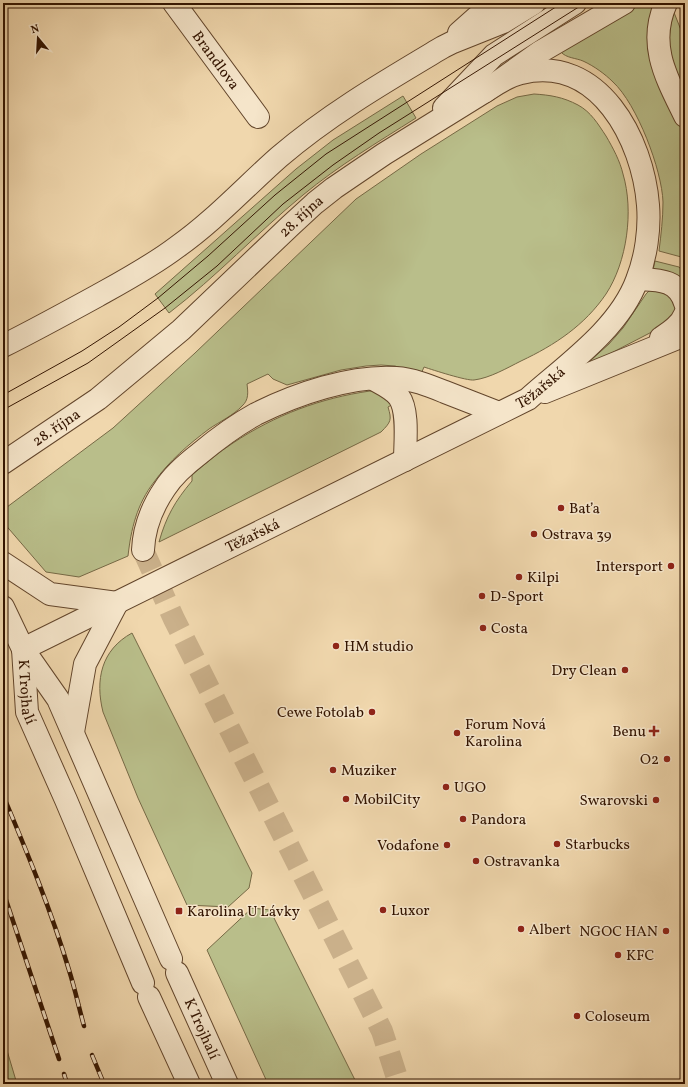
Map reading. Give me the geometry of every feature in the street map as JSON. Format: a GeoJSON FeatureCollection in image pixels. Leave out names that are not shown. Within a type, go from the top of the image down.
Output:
{"type":"FeatureCollection","features":[{"type":"Feature","properties":{"kind":"street","name":"Brandlova"},"geometry":{"type":"LineString","coordinates":[[174,3],[258,117]]}},
{"type":"Feature","properties":{"kind":"street"},"geometry":{"type":"LineString","coordinates":[[3,346],[141,272],[178,247],[280,156],[370,90],[453,42],[500,12],[534,3]]}},
{"type":"Feature","properties":{"kind":"street"},"geometry":{"type":"LineString","coordinates":[[500,12],[568,3]]}},
{"type":"Feature","properties":{"kind":"street"},"geometry":{"type":"LineString","coordinates":[[425,128],[494,55],[575,3]]}},
{"type":"Feature","properties":{"kind":"street","name":"28. října"},"geometry":{"type":"LineString","coordinates":[[3,463],[98,399],[181,330],[315,203],[359,171],[484,92],[540,52],[624,3]]}},
{"type":"Feature","properties":{"kind":"street"},"geometry":{"type":"LineString","coordinates":[[666,3],[658,29],[657,40],[659,52],[663,67],[685,116]]}},
{"type":"Feature","properties":{"kind":"street","name":"Těžařská"},"geometry":{"type":"LineString","coordinates":[[23,649],[528,399],[592,343],[609,326],[632,293],[638,279],[646,240],[648,206],[647,193],[641,167],[633,144],[617,113],[599,93],[579,79],[568,74],[553,71],[532,71],[521,73],[503,80],[484,92]]}},
{"type":"Feature","properties":{"kind":"street"},"geometry":{"type":"LineString","coordinates":[[638,279],[657,280],[670,284],[680,291],[685,302]]}},
{"type":"Feature","properties":{"kind":"street"},"geometry":{"type":"LineString","coordinates":[[638,353],[673,329],[683,319],[685,314]]}},
{"type":"Feature","properties":{"kind":"street"},"geometry":{"type":"LineString","coordinates":[[528,399],[685,335]]}},
{"type":"Feature","properties":{"kind":"street"},"geometry":{"type":"LineString","coordinates":[[143,550],[148,518],[162,492],[179,471],[216,440],[256,414],[288,400],[337,384],[389,377],[407,379],[430,386],[499,413]]}},
{"type":"Feature","properties":{"kind":"street"},"geometry":{"type":"LineString","coordinates":[[373,379],[397,394],[402,402],[404,410],[405,460]]}},
{"type":"Feature","properties":{"kind":"street"},"geometry":{"type":"LineString","coordinates":[[3,563],[50,594],[117,603],[85,664],[73,732]]}},
{"type":"Feature","properties":{"kind":"street"},"geometry":{"type":"LineString","coordinates":[[3,607],[23,649]]}},
{"type":"Feature","properties":{"kind":"street","name":"K Trojhalí"},"geometry":{"type":"LineString","coordinates":[[23,649],[58,699],[174,966],[228,1084]]}},
{"type":"Feature","properties":{"kind":"street","name":"K Trojhalí"},"geometry":{"type":"LineString","coordinates":[[23,649],[27,712],[66,800],[146,990],[189,1084]]}},
{"type":"Feature","properties":{"kind":"green space"},"geometry":{"type":"Polygon","coordinates":[[[640,3],[657,3],[652,66],[685,133],[685,258],[659,251],[663,208],[662,189],[647,138],[631,106],[622,92],[603,73],[587,63],[568,57],[561,52],[563,48],[640,3]]]}},
{"type":"Feature","properties":{"kind":"green space"},"geometry":{"type":"Polygon","coordinates":[[[673,10],[685,40],[685,98],[667,51],[673,10]]]}},
{"type":"Feature","properties":{"kind":"green space"},"geometry":{"type":"Polygon","coordinates":[[[534,94],[562,98],[587,111],[606,136],[616,155],[620,164],[626,188],[628,220],[624,252],[619,267],[606,294],[579,325],[534,355],[486,377],[474,380],[464,379],[424,367],[421,374],[395,366],[381,365],[341,370],[287,385],[273,379],[268,374],[247,384],[248,396],[244,404],[194,441],[160,474],[148,490],[139,508],[133,527],[128,556],[79,577],[46,572],[3,522],[3,510],[113,428],[195,353],[356,199],[421,154],[497,106],[517,97],[534,94]]]}},
{"type":"Feature","properties":{"kind":"green space"},"geometry":{"type":"Polygon","coordinates":[[[403,96],[416,118],[316,184],[203,285],[169,313],[155,294],[296,169],[333,140],[403,96]]]}},
{"type":"Feature","properties":{"kind":"green space"},"geometry":{"type":"Polygon","coordinates":[[[655,261],[679,267],[685,274],[685,281],[666,272],[653,270],[655,261]]]}},
{"type":"Feature","properties":{"kind":"green space"},"geometry":{"type":"Polygon","coordinates":[[[657,289],[667,291],[677,309],[671,322],[592,363],[590,361],[609,344],[623,328],[646,294],[649,291],[657,289]]]}},
{"type":"Feature","properties":{"kind":"green space"},"geometry":{"type":"Polygon","coordinates":[[[370,391],[379,391],[395,403],[388,407],[390,421],[381,432],[159,542],[168,517],[176,502],[192,481],[192,475],[223,450],[265,424],[299,409],[334,398],[370,391]]]}},
{"type":"Feature","properties":{"kind":"green space"},"geometry":{"type":"Polygon","coordinates":[[[132,633],[252,873],[249,888],[228,907],[187,905],[138,798],[103,712],[100,677],[103,667],[113,648],[132,633]]]}},
{"type":"Feature","properties":{"kind":"green space"},"geometry":{"type":"Polygon","coordinates":[[[252,908],[270,910],[357,1084],[268,1084],[207,950],[252,908]]]}},
{"type":"Feature","properties":{"kind":"green space"},"geometry":{"type":"Polygon","coordinates":[[[3,1037],[17,1084],[5,1084],[3,1078],[3,1037]]]}},
{"type":"Feature","properties":{"kind":"tunnel"},"geometry":{"type":"LineString","coordinates":[[143,550],[174,619],[382,1031],[399,1084]]}},
{"type":"Feature","properties":{"kind":"tram line"},"geometry":{"type":"LineString","coordinates":[[3,395],[82,351],[119,327],[158,298],[208,256],[275,195],[326,154],[562,3]]}},
{"type":"Feature","properties":{"kind":"tram line"},"geometry":{"type":"LineString","coordinates":[[3,410],[88,363],[165,308],[217,266],[283,204],[333,165],[379,133],[585,3]]}},
{"type":"Feature","properties":{"kind":"railway"},"geometry":{"type":"LineString","coordinates":[[3,795],[47,903],[71,977],[84,1026]]}},
{"type":"Feature","properties":{"kind":"railway"},"geometry":{"type":"LineString","coordinates":[[3,891],[59,1059]]}},
{"type":"Feature","properties":{"kind":"railway"},"geometry":{"type":"LineString","coordinates":[[92,1055],[104,1084]]}},
{"type":"Feature","properties":{"kind":"railway"},"geometry":{"type":"LineString","coordinates":[[64,1074],[67,1084]]}},
{"type":"Feature","properties":{"kind":"place","name":"Baťa"},"geometry":{"type":"Point","coordinates":[561,508]}},
{"type":"Feature","properties":{"kind":"place","name":"Ostrava 39"},"geometry":{"type":"Point","coordinates":[534,534]}},
{"type":"Feature","properties":{"kind":"place","name":"Intersport"},"geometry":{"type":"Point","coordinates":[671,566]}},
{"type":"Feature","properties":{"kind":"place","name":"Kilpi"},"geometry":{"type":"Point","coordinates":[519,577]}},
{"type":"Feature","properties":{"kind":"place","name":"D-Sport"},"geometry":{"type":"Point","coordinates":[482,596]}},
{"type":"Feature","properties":{"kind":"place","name":"Costa"},"geometry":{"type":"Point","coordinates":[483,628]}},
{"type":"Feature","properties":{"kind":"place","name":"HM studio"},"geometry":{"type":"Point","coordinates":[336,646]}},
{"type":"Feature","properties":{"kind":"place","name":"Dry Clean"},"geometry":{"type":"Point","coordinates":[625,670]}},
{"type":"Feature","properties":{"kind":"place","name":"Cewe Fotolab"},"geometry":{"type":"Point","coordinates":[372,712]}},
{"type":"Feature","properties":{"kind":"place","name":"Benu"},"geometry":{"type":"Point","coordinates":[654,731]}},
{"type":"Feature","properties":{"kind":"place","name":"Forum Nová Karolina"},"geometry":{"type":"Point","coordinates":[457,733]}},
{"type":"Feature","properties":{"kind":"place","name":"O2"},"geometry":{"type":"Point","coordinates":[667,759]}},
{"type":"Feature","properties":{"kind":"place","name":"Muziker"},"geometry":{"type":"Point","coordinates":[333,770]}},
{"type":"Feature","properties":{"kind":"place","name":"UGO"},"geometry":{"type":"Point","coordinates":[446,787]}},
{"type":"Feature","properties":{"kind":"place","name":"MobilCity"},"geometry":{"type":"Point","coordinates":[346,799]}},
{"type":"Feature","properties":{"kind":"place","name":"Swarovski"},"geometry":{"type":"Point","coordinates":[656,800]}},
{"type":"Feature","properties":{"kind":"place","name":"Pandora"},"geometry":{"type":"Point","coordinates":[463,819]}},
{"type":"Feature","properties":{"kind":"place","name":"Starbucks"},"geometry":{"type":"Point","coordinates":[557,844]}},
{"type":"Feature","properties":{"kind":"place","name":"Vodafone"},"geometry":{"type":"Point","coordinates":[447,845]}},
{"type":"Feature","properties":{"kind":"place","name":"Ostravanka"},"geometry":{"type":"Point","coordinates":[476,861]}},
{"type":"Feature","properties":{"kind":"place","name":"Luxor"},"geometry":{"type":"Point","coordinates":[383,910]}},
{"type":"Feature","properties":{"kind":"place","name":"Karolina U Lávky"},"geometry":{"type":"Point","coordinates":[179,911]}},
{"type":"Feature","properties":{"kind":"place","name":"Albert"},"geometry":{"type":"Point","coordinates":[521,929]}},
{"type":"Feature","properties":{"kind":"place","name":"NGOC HAN"},"geometry":{"type":"Point","coordinates":[666,931]}},
{"type":"Feature","properties":{"kind":"place","name":"KFC"},"geometry":{"type":"Point","coordinates":[618,955]}},
{"type":"Feature","properties":{"kind":"place","name":"Coloseum"},"geometry":{"type":"Point","coordinates":[577,1016]}}]}
